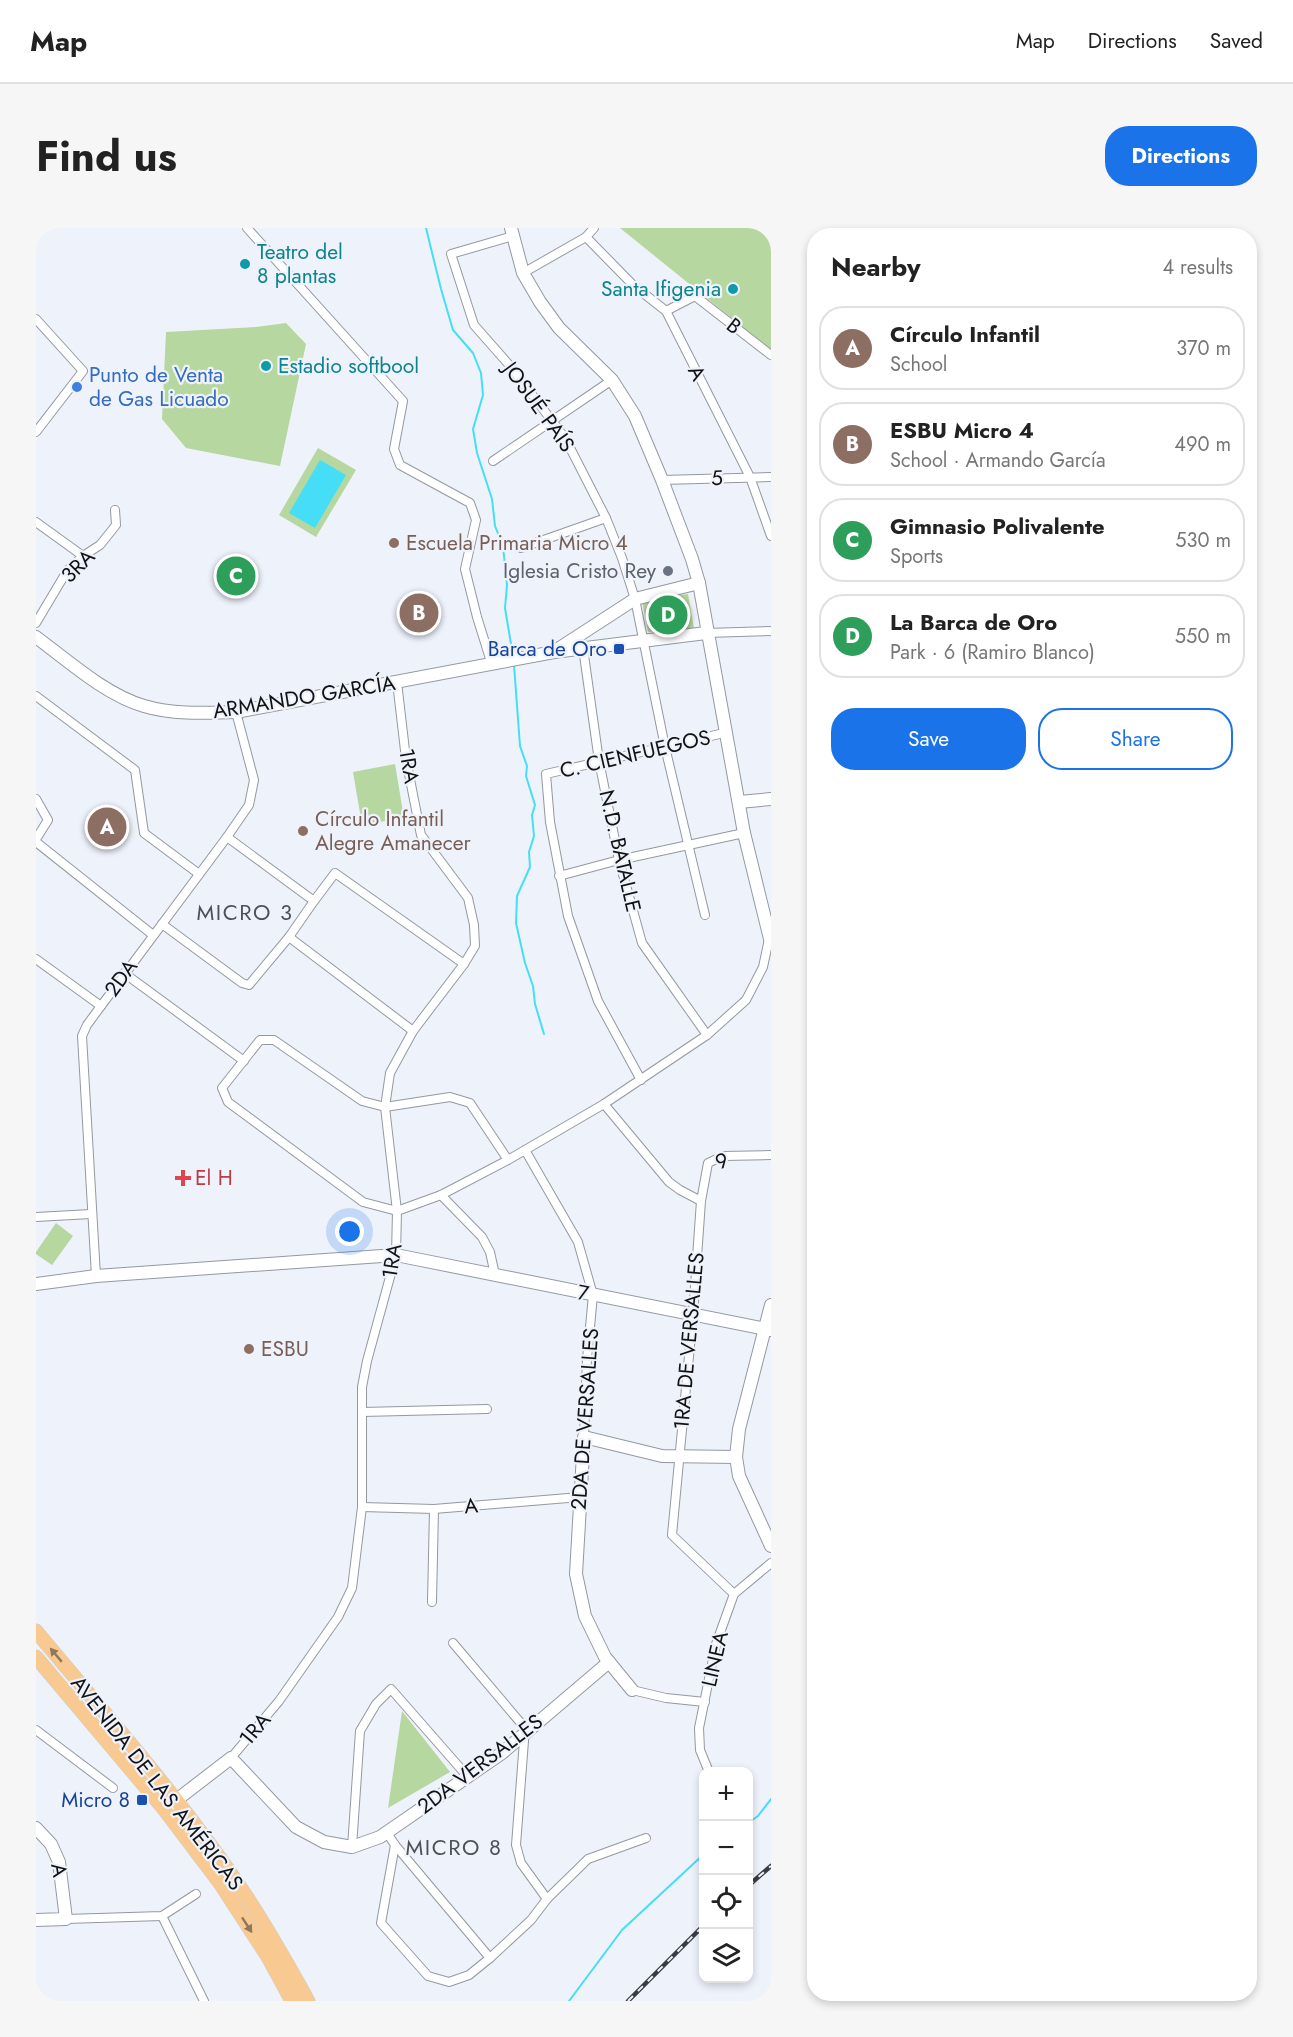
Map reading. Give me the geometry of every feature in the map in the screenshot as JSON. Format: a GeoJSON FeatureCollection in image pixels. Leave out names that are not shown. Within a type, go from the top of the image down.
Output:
{"type":"FeatureCollection","features":[{"type":"Feature","properties":{"kind":"main road"},"geometry":{"type":"LineString","coordinates":[[512,232],[523,273],[540,303],[559,328],[612,380],[635,416],[692,559],[699,584],[724,734],[744,833],[771,940]]}},
{"type":"Feature","properties":{"kind":"main road"},"geometry":{"type":"LineString","coordinates":[[554,652],[635,599],[699,584]]}},
{"type":"Feature","properties":{"kind":"main road","name":"ARMANDO GARCÍA"},"geometry":{"type":"LineString","coordinates":[[36,637],[111,691],[143,706],[190,714],[236,712],[554,652],[706,633]]}},
{"type":"Feature","properties":{"kind":"main road"},"geometry":{"type":"LineString","coordinates":[[739,802],[771,799]]}},
{"type":"Feature","properties":{"kind":"main road","name":"7"},"geometry":{"type":"LineString","coordinates":[[36,1284],[96,1276],[396,1255],[768,1329]]}},
{"type":"Feature","properties":{"kind":"main road"},"geometry":{"type":"LineString","coordinates":[[771,1305],[768,1329],[739,1429],[736,1456],[739,1476],[771,1546]]}},
{"type":"Feature","properties":{"kind":"main road"},"geometry":{"type":"LineString","coordinates":[[584,1437],[662,1456],[736,1456]]}},
{"type":"Feature","properties":{"kind":"main road","name":"2DA DE VERSALLES"},"geometry":{"type":"LineString","coordinates":[[584,1437],[576,1574],[585,1616],[609,1662],[632,1690]]}},
{"type":"Feature","properties":{"kind":"main road","name":"AVENIDA DE LAS AMÉRICAS"},"geometry":{"type":"LineString","coordinates":[[36,1630],[177,1801],[238,1883],[278,1946],[308,2001]]}},
{"type":"Feature","properties":{"kind":"main road","name":"AVENIDA DE LAS AMÉRICAS"},"geometry":{"type":"LineString","coordinates":[[36,1657],[164,1809],[220,1883],[268,1957],[292,2001]]}},
{"type":"Feature","properties":{"kind":"main road","name":"2DA VERSALLES"},"geometry":{"type":"LineString","coordinates":[[352,1847],[387,1833],[502,1753],[609,1662]]}},
{"type":"Feature","properties":{"kind":"main road"},"geometry":{"type":"LineString","coordinates":[[231,1758],[296,1827],[324,1842],[352,1847]]}},
{"type":"Feature","properties":{"kind":"main road","name":"1RA"},"geometry":{"type":"LineString","coordinates":[[164,1809],[231,1758]]}},
{"type":"Feature","properties":{"kind":"main road","name":"A"},"geometry":{"type":"LineString","coordinates":[[36,1828],[51,1844],[58,1862],[66,1919]]}},
{"type":"Feature","properties":{"kind":"main road"},"geometry":{"type":"LineString","coordinates":[[36,1920],[66,1919]]}},
{"type":"Feature","properties":{"kind":"street"},"geometry":{"type":"LineString","coordinates":[[247,228],[403,401],[394,449],[400,465],[470,503],[476,520],[465,569],[477,617],[498,663]]}},
{"type":"Feature","properties":{"kind":"street"},"geometry":{"type":"LineString","coordinates":[[523,273],[586,237],[594,228]]}},
{"type":"Feature","properties":{"kind":"street","name":"JOSUÉ PAÍS"},"geometry":{"type":"LineString","coordinates":[[512,232],[450,254],[474,325],[512,367],[554,421],[606,518],[635,599],[643,640]]}},
{"type":"Feature","properties":{"kind":"street","name":"A"},"geometry":{"type":"LineString","coordinates":[[586,237],[633,285],[666,311],[750,477],[771,536]]}},
{"type":"Feature","properties":{"kind":"street","name":"B"},"geometry":{"type":"LineString","coordinates":[[666,311],[695,296],[771,355]]}},
{"type":"Feature","properties":{"kind":"street"},"geometry":{"type":"LineString","coordinates":[[36,319],[83,371],[36,432]]}},
{"type":"Feature","properties":{"kind":"street"},"geometry":{"type":"LineString","coordinates":[[493,461],[612,380]]}},
{"type":"Feature","properties":{"kind":"street","name":"5"},"geometry":{"type":"LineString","coordinates":[[662,480],[771,477]]}},
{"type":"Feature","properties":{"kind":"street","name":"3RA"},"geometry":{"type":"LineString","coordinates":[[36,623],[67,571],[82,556],[100,545],[116,525],[115,510]]}},
{"type":"Feature","properties":{"kind":"street"},"geometry":{"type":"LineString","coordinates":[[521,548],[606,518]]}},
{"type":"Feature","properties":{"kind":"street"},"geometry":{"type":"LineString","coordinates":[[36,522],[82,556]]}},
{"type":"Feature","properties":{"kind":"street"},"geometry":{"type":"LineString","coordinates":[[706,633],[771,631]]}},
{"type":"Feature","properties":{"kind":"street"},"geometry":{"type":"LineString","coordinates":[[643,640],[665,747],[705,915]]}},
{"type":"Feature","properties":{"kind":"street","name":"N.D. BATALLE"},"geometry":{"type":"LineString","coordinates":[[583,648],[599,761],[619,860],[642,943],[707,1035]]}},
{"type":"Feature","properties":{"kind":"street","name":"1RA"},"geometry":{"type":"LineString","coordinates":[[231,1758],[279,1701],[338,1617],[352,1588],[362,1507],[362,1387],[396,1255],[397,1211],[385,1107],[390,1073],[413,1030],[464,964],[475,946],[474,925],[468,898],[421,835],[406,759],[397,682]]}},
{"type":"Feature","properties":{"kind":"street"},"geometry":{"type":"LineString","coordinates":[[36,696],[135,770],[144,833],[199,874]]}},
{"type":"Feature","properties":{"kind":"street","name":"2DA"},"geometry":{"type":"LineString","coordinates":[[96,1276],[82,1036],[87,1025],[124,973],[249,805],[254,780],[236,712]]}},
{"type":"Feature","properties":{"kind":"street","name":"C. CIENFUEGOS"},"geometry":{"type":"LineString","coordinates":[[559,876],[550,822],[546,774],[724,734]]}},
{"type":"Feature","properties":{"kind":"street"},"geometry":{"type":"LineString","coordinates":[[36,799],[48,820],[36,841],[153,935]]}},
{"type":"Feature","properties":{"kind":"street"},"geometry":{"type":"LineString","coordinates":[[641,1080],[598,1001],[568,916],[559,876],[619,860],[744,833]]}},
{"type":"Feature","properties":{"kind":"street"},"geometry":{"type":"LineString","coordinates":[[227,837],[314,901]]}},
{"type":"Feature","properties":{"kind":"street"},"geometry":{"type":"LineString","coordinates":[[162,924],[242,983],[249,985],[289,937],[335,873],[464,964]]}},
{"type":"Feature","properties":{"kind":"street"},"geometry":{"type":"LineString","coordinates":[[289,937],[413,1030]]}},
{"type":"Feature","properties":{"kind":"street"},"geometry":{"type":"LineString","coordinates":[[508,1160],[470,1103],[450,1097],[385,1107],[362,1101],[274,1040],[260,1040],[222,1088],[228,1102],[363,1202],[397,1211],[441,1195],[508,1160],[604,1104],[707,1035],[746,1000],[763,967],[771,940]]}},
{"type":"Feature","properties":{"kind":"street"},"geometry":{"type":"LineString","coordinates":[[36,959],[101,1005]]}},
{"type":"Feature","properties":{"kind":"street"},"geometry":{"type":"LineString","coordinates":[[124,973],[244,1061]]}},
{"type":"Feature","properties":{"kind":"street"},"geometry":{"type":"LineString","coordinates":[[604,1104],[669,1182],[701,1201]]}},
{"type":"Feature","properties":{"kind":"street","name":"2DA DE VERSALLES"},"geometry":{"type":"LineString","coordinates":[[525,1150],[578,1242],[593,1295],[587,1359],[584,1437]]}},
{"type":"Feature","properties":{"kind":"street","name":"9"},"geometry":{"type":"LineString","coordinates":[[701,1201],[708,1163],[723,1156],[771,1155]]}},
{"type":"Feature","properties":{"kind":"street"},"geometry":{"type":"LineString","coordinates":[[441,1195],[482,1237],[490,1252],[495,1275]]}},
{"type":"Feature","properties":{"kind":"street","name":"1RA DE VERSALLES"},"geometry":{"type":"LineString","coordinates":[[701,1201],[693,1314],[672,1535],[734,1594]]}},
{"type":"Feature","properties":{"kind":"street"},"geometry":{"type":"LineString","coordinates":[[36,1217],[91,1214]]}},
{"type":"Feature","properties":{"kind":"street"},"geometry":{"type":"LineString","coordinates":[[362,1412],[487,1409]]}},
{"type":"Feature","properties":{"kind":"street","name":"A"},"geometry":{"type":"LineString","coordinates":[[362,1507],[434,1509],[579,1497]]}},
{"type":"Feature","properties":{"kind":"street"},"geometry":{"type":"LineString","coordinates":[[432,1602],[434,1509]]}},
{"type":"Feature","properties":{"kind":"street"},"geometry":{"type":"LineString","coordinates":[[734,1594],[771,1563]]}},
{"type":"Feature","properties":{"kind":"street","name":"LINEA"},"geometry":{"type":"LineString","coordinates":[[707,1767],[700,1750],[699,1728],[716,1644],[734,1594]]}},
{"type":"Feature","properties":{"kind":"street"},"geometry":{"type":"LineString","coordinates":[[453,1643],[525,1728],[516,1845],[521,1863],[547,1899]]}},
{"type":"Feature","properties":{"kind":"street"},"geometry":{"type":"LineString","coordinates":[[352,1847],[360,1731],[376,1704],[391,1689],[468,1777]]}},
{"type":"Feature","properties":{"kind":"street"},"geometry":{"type":"LineString","coordinates":[[632,1690],[666,1698],[705,1702]]}},
{"type":"Feature","properties":{"kind":"street"},"geometry":{"type":"LineString","coordinates":[[36,1730],[113,1788]]}},
{"type":"Feature","properties":{"kind":"street"},"geometry":{"type":"LineString","coordinates":[[387,1833],[490,1958]]}},
{"type":"Feature","properties":{"kind":"street"},"geometry":{"type":"LineString","coordinates":[[395,1845],[381,1923],[428,1976],[449,1982],[469,1975],[490,1958],[531,1920],[547,1899],[588,1859],[646,1838]]}},
{"type":"Feature","properties":{"kind":"street"},"geometry":{"type":"LineString","coordinates":[[66,1919],[162,1916],[196,1894]]}},
{"type":"Feature","properties":{"kind":"street"},"geometry":{"type":"LineString","coordinates":[[162,1916],[204,2001]]}},
{"type":"Feature","properties":{"kind":"green space","name":"Santa Ifigenia"},"geometry":{"type":"Polygon","coordinates":[[[620,228],[771,228],[771,350],[620,228]]]}},
{"type":"Feature","properties":{"kind":"green space"},"geometry":{"type":"Polygon","coordinates":[[[286,323],[306,344],[280,466],[186,448],[162,419],[166,332],[286,323]]]}},
{"type":"Feature","properties":{"kind":"green space"},"geometry":{"type":"Polygon","coordinates":[[[318,448],[356,470],[316,537],[279,515],[318,448]]]}},
{"type":"Feature","properties":{"kind":"green space"},"geometry":{"type":"Polygon","coordinates":[[[688,594],[694,628],[648,632],[642,601],[688,594]]]}},
{"type":"Feature","properties":{"kind":"green space"},"geometry":{"type":"Polygon","coordinates":[[[395,764],[404,818],[362,825],[353,772],[395,764]]]}},
{"type":"Feature","properties":{"kind":"green space"},"geometry":{"type":"Polygon","coordinates":[[[56,1223],[73,1236],[52,1265],[36,1252],[56,1223]]]}},
{"type":"Feature","properties":{"kind":"green space"},"geometry":{"type":"Polygon","coordinates":[[[402,1711],[450,1772],[388,1808],[402,1711]]]}},
{"type":"Feature","properties":{"kind":"water"},"geometry":{"type":"Polygon","coordinates":[[[320,460],[346,475],[315,528],[289,513],[320,460]]]}},
{"type":"Feature","properties":{"kind":"waterway"},"geometry":{"type":"LineString","coordinates":[[426,228],[453,330],[473,353],[481,373],[483,395],[473,429],[477,453],[492,499],[495,526],[503,546],[507,585],[505,608],[513,656]]}},
{"type":"Feature","properties":{"kind":"waterway"},"geometry":{"type":"LineString","coordinates":[[514,665],[520,746],[527,766],[526,776],[535,805],[532,815],[534,836],[529,852],[530,867],[517,896],[516,923],[544,1034]]}},
{"type":"Feature","properties":{"kind":"waterway"},"geometry":{"type":"LineString","coordinates":[[751,1821],[758,1816],[771,1799]]}},
{"type":"Feature","properties":{"kind":"waterway"},"geometry":{"type":"LineString","coordinates":[[569,2001],[622,1930],[699,1859]]}},
{"type":"Feature","properties":{"kind":"railway"},"geometry":{"type":"LineString","coordinates":[[753,1882],[771,1866]]}},
{"type":"Feature","properties":{"kind":"railway"},"geometry":{"type":"LineString","coordinates":[[628,2001],[700,1929]]}},
{"type":"Feature","properties":{"kind":"place","name":"Teatro del 8 plantas"},"geometry":{"type":"Point","coordinates":[245,264]}},
{"type":"Feature","properties":{"kind":"place","name":"Santa Ifigenia"},"geometry":{"type":"Point","coordinates":[733,289]}},
{"type":"Feature","properties":{"kind":"place","name":"Estadio softbool"},"geometry":{"type":"Point","coordinates":[266,366]}},
{"type":"Feature","properties":{"kind":"place","name":"Punto de Venta de Gas Licuado"},"geometry":{"type":"Point","coordinates":[77,387]}},
{"type":"Feature","properties":{"kind":"place","name":"Escuela Primaria Micro 4"},"geometry":{"type":"Point","coordinates":[394,543]}},
{"type":"Feature","properties":{"kind":"place","name":"Iglesia Cristo Rey"},"geometry":{"type":"Point","coordinates":[668,571]}},
{"type":"Feature","properties":{"kind":"place","name":"Gimnasio Polivalente"},"geometry":{"type":"Point","coordinates":[236,576]}},
{"type":"Feature","properties":{"kind":"place","name":"ESBU Micro 4"},"geometry":{"type":"Point","coordinates":[419,613]}},
{"type":"Feature","properties":{"kind":"place","name":"La Barca de Oro"},"geometry":{"type":"Point","coordinates":[668,615]}},
{"type":"Feature","properties":{"kind":"place","name":"Barca de Oro"},"geometry":{"type":"Point","coordinates":[619,649]}},
{"type":"Feature","properties":{"kind":"place","name":"Círculo Infantil"},"geometry":{"type":"Point","coordinates":[107,827]}},
{"type":"Feature","properties":{"kind":"place","name":"Círculo Infantil Alegre Amanecer"},"geometry":{"type":"Point","coordinates":[303,831]}},
{"type":"Feature","properties":{"kind":"place","name":"El H"},"geometry":{"type":"Point","coordinates":[183,1178]}},
{"type":"Feature","properties":{"kind":"place","name":"ESBU"},"geometry":{"type":"Point","coordinates":[249,1349]}},
{"type":"Feature","properties":{"kind":"place","name":"Micro 8"},"geometry":{"type":"Point","coordinates":[142,1800]}},
{"type":"Feature","properties":{"kind":"district","name":"MICRO 3"},"geometry":{"type":"Point","coordinates":[245,912]}},
{"type":"Feature","properties":{"kind":"district","name":"MICRO 8"},"geometry":{"type":"Point","coordinates":[454,1847]}}]}
